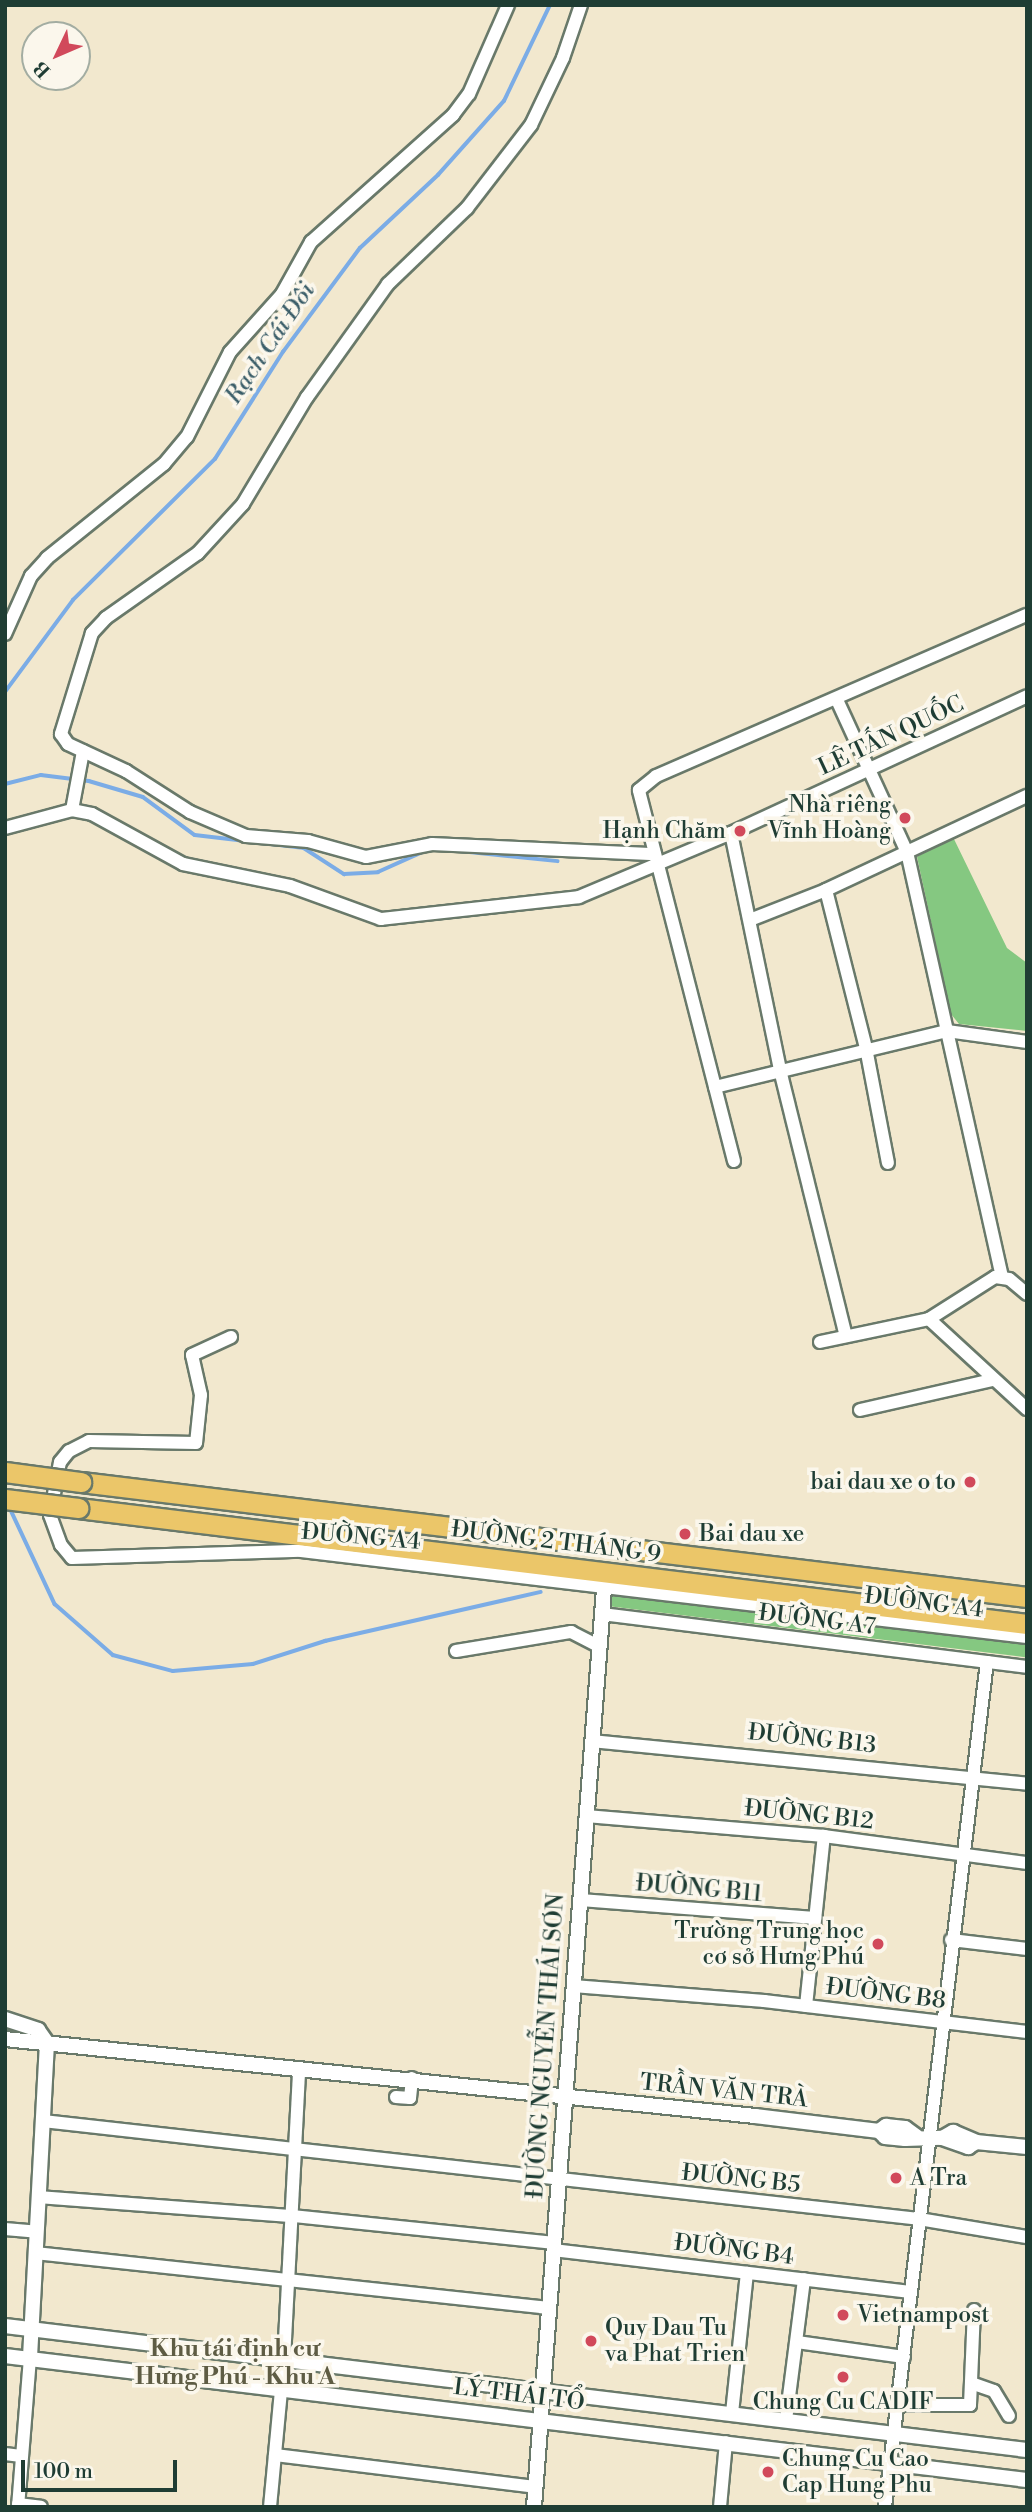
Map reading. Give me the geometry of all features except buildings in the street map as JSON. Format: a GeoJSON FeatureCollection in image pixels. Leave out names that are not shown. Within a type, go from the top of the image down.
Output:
{"type":"FeatureCollection","features":[{"type":"Feature","properties":{"kind":"highway","name":"ĐƯỜNG 2 THÁNG 9"},"geometry":{"type":"LineString","coordinates":[[5,1472],[1027,1597]]}},
{"type":"Feature","properties":{"kind":"highway","name":"ĐƯỜNG 2 THÁNG 9"},"geometry":{"type":"LineString","coordinates":[[5,1499],[1027,1624]]}},
{"type":"Feature","properties":{"kind":"street"},"geometry":{"type":"LineString","coordinates":[[5,634],[31,576],[47,558],[164,464],[187,437],[230,352],[282,294],[311,242],[453,115],[469,94],[508,5]]}},
{"type":"Feature","properties":{"kind":"street"},"geometry":{"type":"LineString","coordinates":[[581,5],[563,58],[531,125],[467,208],[388,284],[307,397],[243,504],[198,553],[106,618],[92,633],[61,727],[63,740],[126,771],[190,812],[246,836],[308,841],[366,857],[432,844],[656,860]]}},
{"type":"Feature","properties":{"kind":"street"},"geometry":{"type":"LineString","coordinates":[[734,1161],[639,799],[646,782],[1027,615]]}},
{"type":"Feature","properties":{"kind":"street","name":"LÊ TẤN QUỐC"},"geometry":{"type":"LineString","coordinates":[[72,810],[92,814],[184,864],[290,886],[381,919],[590,896],[656,860],[731,833],[1027,696]]}},
{"type":"Feature","properties":{"kind":"street"},"geometry":{"type":"LineString","coordinates":[[837,700],[907,852],[1002,1277],[1027,1294]]}},
{"type":"Feature","properties":{"kind":"street"},"geometry":{"type":"LineString","coordinates":[[5,828],[72,810],[83,751]]}},
{"type":"Feature","properties":{"kind":"street"},"geometry":{"type":"LineString","coordinates":[[750,920],[826,890],[1027,796]]}},
{"type":"Feature","properties":{"kind":"street"},"geometry":{"type":"LineString","coordinates":[[731,833],[780,1070],[846,1336]]}},
{"type":"Feature","properties":{"kind":"street"},"geometry":{"type":"LineString","coordinates":[[826,890],[866,1048],[888,1163]]}},
{"type":"Feature","properties":{"kind":"street"},"geometry":{"type":"LineString","coordinates":[[715,1087],[866,1048],[947,1031],[1027,1042]]}},
{"type":"Feature","properties":{"kind":"street"},"geometry":{"type":"LineString","coordinates":[[820,1342],[929,1319],[986,1280],[1002,1277]]}},
{"type":"Feature","properties":{"kind":"street"},"geometry":{"type":"LineString","coordinates":[[929,1319],[992,1380],[1027,1409]]}},
{"type":"Feature","properties":{"kind":"street","name":"ĐƯỜNG A4"},"geometry":{"type":"LineString","coordinates":[[231,1337],[192,1356],[201,1395],[200,1440],[191,1446],[106,1441],[79,1445],[69,1451],[56,1472],[50,1515],[66,1553],[79,1560],[301,1551],[1027,1637]]}},
{"type":"Feature","properties":{"kind":"street"},"geometry":{"type":"LineString","coordinates":[[860,1410],[992,1380]]}},
{"type":"Feature","properties":{"kind":"street","name":"ĐƯỜNG NGUYỄN THÁI SƠN"},"geometry":{"type":"LineString","coordinates":[[534,2507],[604,1588]]}},
{"type":"Feature","properties":{"kind":"street","name":"ĐƯỜNG A7"},"geometry":{"type":"LineString","coordinates":[[602,1614],[1027,1667]]}},
{"type":"Feature","properties":{"kind":"street"},"geometry":{"type":"LineString","coordinates":[[456,1651],[570,1632],[599,1646]]}},
{"type":"Feature","properties":{"kind":"street"},"geometry":{"type":"LineString","coordinates":[[885,2507],[889,2461],[896,2433],[951,1940],[976,1778],[987,1662]]}},
{"type":"Feature","properties":{"kind":"street","name":"ĐƯỜNG B13"},"geometry":{"type":"LineString","coordinates":[[592,1741],[1027,1784]]}},
{"type":"Feature","properties":{"kind":"street","name":"ĐƯỜNG B12"},"geometry":{"type":"LineString","coordinates":[[586,1816],[824,1836],[1027,1863]]}},
{"type":"Feature","properties":{"kind":"street"},"geometry":{"type":"LineString","coordinates":[[806,2006],[824,1836]]}},
{"type":"Feature","properties":{"kind":"street","name":"ĐƯỜNG B11"},"geometry":{"type":"LineString","coordinates":[[580,1900],[815,1918]]}},
{"type":"Feature","properties":{"kind":"street"},"geometry":{"type":"LineString","coordinates":[[951,1940],[1027,1950]]}},
{"type":"Feature","properties":{"kind":"street","name":"ĐƯỜNG B8"},"geometry":{"type":"LineString","coordinates":[[573,1986],[806,2006],[1027,2032]]}},
{"type":"Feature","properties":{"kind":"street"},"geometry":{"type":"LineString","coordinates":[[5,2019],[38,2030],[47,2043],[30,2359],[18,2505],[41,2507]]}},
{"type":"Feature","properties":{"kind":"street","name":"TRẦN VĂN TRÀ"},"geometry":{"type":"LineString","coordinates":[[5,2039],[412,2078],[564,2098],[879,2131],[885,2137],[929,2137],[968,2147],[976,2142],[1027,2147]]}},
{"type":"Feature","properties":{"kind":"street"},"geometry":{"type":"LineString","coordinates":[[270,2507],[284,2359],[298,2150],[299,2068]]}},
{"type":"Feature","properties":{"kind":"street"},"geometry":{"type":"LineString","coordinates":[[396,2097],[410,2098],[412,2078]]}},
{"type":"Feature","properties":{"kind":"street","name":"ĐƯỜNG B5"},"geometry":{"type":"LineString","coordinates":[[43,2121],[919,2219],[1027,2237]]}},
{"type":"Feature","properties":{"kind":"street","name":"ĐƯỜNG B4"},"geometry":{"type":"LineString","coordinates":[[38,2197],[293,2216],[911,2292]]}},
{"type":"Feature","properties":{"kind":"street"},"geometry":{"type":"LineString","coordinates":[[5,2229],[37,2232]]}},
{"type":"Feature","properties":{"kind":"street"},"geometry":{"type":"LineString","coordinates":[[35,2253],[289,2277],[549,2308]]}},
{"type":"Feature","properties":{"kind":"street"},"geometry":{"type":"LineString","coordinates":[[732,2413],[747,2273]]}},
{"type":"Feature","properties":{"kind":"street"},"geometry":{"type":"LineString","coordinates":[[786,2420],[804,2279]]}},
{"type":"Feature","properties":{"kind":"street"},"geometry":{"type":"LineString","coordinates":[[898,2405],[967,2407],[971,2383],[974,2310]]}},
{"type":"Feature","properties":{"kind":"street","name":"LÝ THÁI TỔ"},"geometry":{"type":"LineString","coordinates":[[5,2326],[1027,2450]]}},
{"type":"Feature","properties":{"kind":"street"},"geometry":{"type":"LineString","coordinates":[[797,2342],[904,2357]]}},
{"type":"Feature","properties":{"kind":"street","name":"LÝ THÁI TỔ"},"geometry":{"type":"LineString","coordinates":[[5,2356],[281,2391],[889,2461],[1027,2480]]}},
{"type":"Feature","properties":{"kind":"street"},"geometry":{"type":"LineString","coordinates":[[971,2383],[994,2390],[1009,2416]]}},
{"type":"Feature","properties":{"kind":"street"},"geometry":{"type":"LineString","coordinates":[[720,2507],[726,2442]]}},
{"type":"Feature","properties":{"kind":"street"},"geometry":{"type":"LineString","coordinates":[[5,2454],[21,2456]]}},
{"type":"Feature","properties":{"kind":"street"},"geometry":{"type":"LineString","coordinates":[[275,2455],[535,2487]]}},
{"type":"Feature","properties":{"kind":"green space"},"geometry":{"type":"Polygon","coordinates":[[[952,835],[1007,948],[1027,963],[1027,1031],[959,1024],[951,1014],[917,857],[952,835]]]}},
{"type":"Feature","properties":{"kind":"green space"},"geometry":{"type":"Polygon","coordinates":[[[609,1593],[1027,1644],[1025,1657],[607,1606],[609,1593]]]}},
{"type":"Feature","properties":{"kind":"waterway","name":"Rạch Cái Đôi"},"geometry":{"type":"LineString","coordinates":[[5,692],[73,600],[215,459],[283,352],[360,248],[438,175],[504,101],[550,5]]}},
{"type":"Feature","properties":{"kind":"waterway"},"geometry":{"type":"LineString","coordinates":[[5,784],[41,775],[89,781],[143,797],[195,835],[304,848],[344,874],[378,872],[425,851]]}},
{"type":"Feature","properties":{"kind":"waterway"},"geometry":{"type":"LineString","coordinates":[[460,851],[557,861]]}},
{"type":"Feature","properties":{"kind":"waterway"},"geometry":{"type":"LineString","coordinates":[[10,1508],[55,1604],[113,1655],[173,1671],[253,1664],[325,1641],[541,1592]]}},
{"type":"Feature","properties":{"kind":"place","name":"Nhà riêng Vĩnh Hoàng"},"geometry":{"type":"Point","coordinates":[905,818]}},
{"type":"Feature","properties":{"kind":"place","name":"Hạnh Chăm"},"geometry":{"type":"Point","coordinates":[740,831]}},
{"type":"Feature","properties":{"kind":"place","name":"bai dau xe o to"},"geometry":{"type":"Point","coordinates":[970,1482]}},
{"type":"Feature","properties":{"kind":"place","name":"Bai dau xe"},"geometry":{"type":"Point","coordinates":[685,1534]}},
{"type":"Feature","properties":{"kind":"place","name":"Trường Trung học cơ sở Hưng Phú"},"geometry":{"type":"Point","coordinates":[878,1944]}},
{"type":"Feature","properties":{"kind":"place","name":"A Tra"},"geometry":{"type":"Point","coordinates":[896,2178]}},
{"type":"Feature","properties":{"kind":"place","name":"Vietnampost"},"geometry":{"type":"Point","coordinates":[843,2315]}},
{"type":"Feature","properties":{"kind":"place","name":"Quy Dau Tu va Phat Trien"},"geometry":{"type":"Point","coordinates":[591,2341]}},
{"type":"Feature","properties":{"kind":"place","name":"Chung Cu CADIF"},"geometry":{"type":"Point","coordinates":[843,2377]}},
{"type":"Feature","properties":{"kind":"place","name":"Chung Cu Cao Cap Hung Phu"},"geometry":{"type":"Point","coordinates":[768,2472]}},
{"type":"Feature","properties":{"kind":"district","name":"Khu tái định cư Hưng Phú - Khu A"},"geometry":{"type":"Point","coordinates":[235,2364]}}]}
